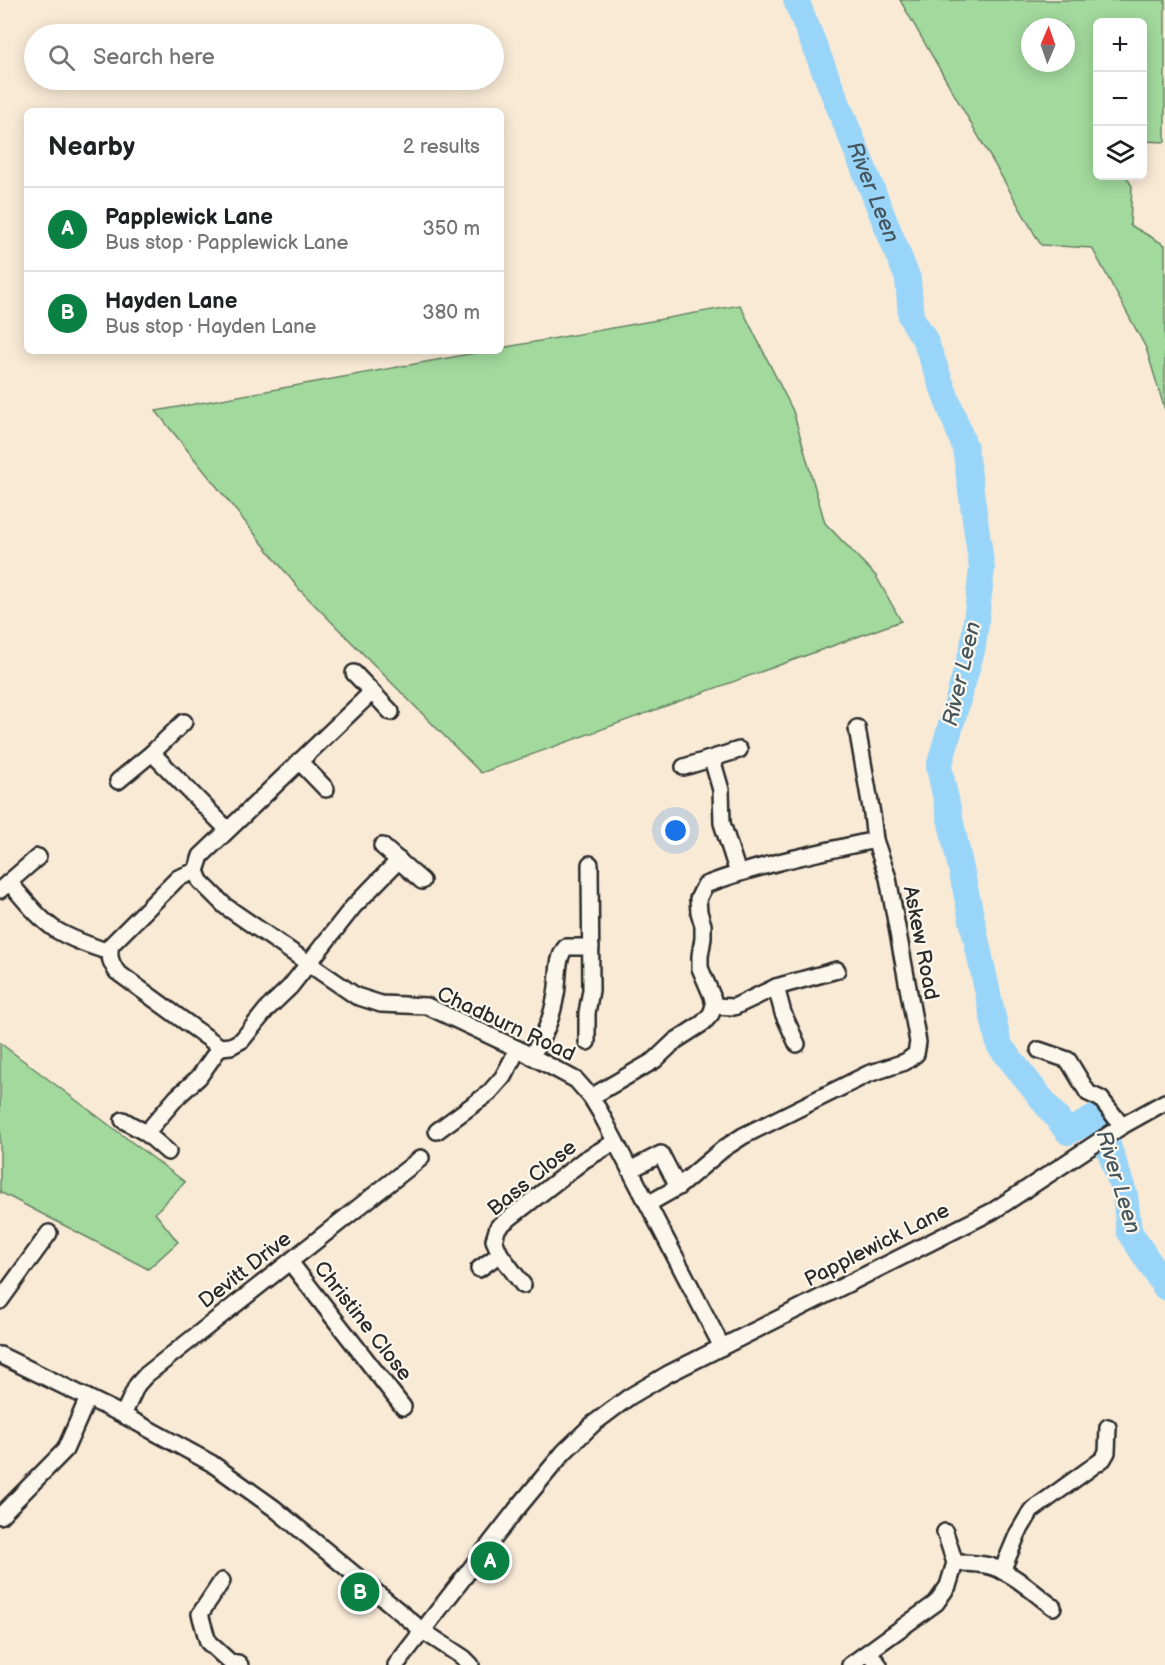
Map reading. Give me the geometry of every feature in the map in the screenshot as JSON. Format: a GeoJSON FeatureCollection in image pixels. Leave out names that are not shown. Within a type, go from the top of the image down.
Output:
{"type":"FeatureCollection","features":[{"type":"Feature","properties":{"kind":"street"},"geometry":{"type":"LineString","coordinates":[[354,673],[390,712]]}},
{"type":"Feature","properties":{"kind":"street"},"geometry":{"type":"LineString","coordinates":[[372,692],[227,829],[201,856],[196,870],[178,878],[111,945],[109,952],[111,964],[117,972],[220,1047],[231,1046],[242,1040],[267,1009],[290,987],[353,907],[399,860]]}},
{"type":"Feature","properties":{"kind":"street"},"geometry":{"type":"LineString","coordinates":[[118,781],[184,722]]}},
{"type":"Feature","properties":{"kind":"street","name":"Askew Road"},"geometry":{"type":"LineString","coordinates":[[678,1187],[723,1149],[743,1136],[868,1074],[905,1062],[916,1054],[918,1042],[890,889],[875,840],[857,728]]}},
{"type":"Feature","properties":{"kind":"street"},"geometry":{"type":"LineString","coordinates":[[684,767],[739,750]]}},
{"type":"Feature","properties":{"kind":"street"},"geometry":{"type":"LineString","coordinates":[[152,753],[227,829]]}},
{"type":"Feature","properties":{"kind":"street"},"geometry":{"type":"LineString","coordinates":[[712,759],[722,790],[722,823],[738,873]]}},
{"type":"Feature","properties":{"kind":"street"},"geometry":{"type":"LineString","coordinates":[[299,761],[326,789]]}},
{"type":"Feature","properties":{"kind":"street"},"geometry":{"type":"LineString","coordinates":[[591,1097],[655,1060],[675,1041],[703,1023],[711,1014],[714,1006],[712,996],[700,968],[703,925],[698,899],[705,885],[738,873],[875,840]]}},
{"type":"Feature","properties":{"kind":"street"},"geometry":{"type":"LineString","coordinates":[[382,846],[422,881]]}},
{"type":"Feature","properties":{"kind":"street"},"geometry":{"type":"LineString","coordinates":[[38,857],[5,886],[56,929],[77,941],[109,952]]}},
{"type":"Feature","properties":{"kind":"street"},"geometry":{"type":"LineString","coordinates":[[586,1042],[586,1013],[591,990],[590,864]]}},
{"type":"Feature","properties":{"kind":"street","name":"Chadburn Road"},"geometry":{"type":"LineString","coordinates":[[196,870],[200,881],[225,906],[356,996],[381,1004],[427,1006],[525,1052],[576,1080],[591,1097],[722,1347]]}},
{"type":"Feature","properties":{"kind":"street"},"geometry":{"type":"LineString","coordinates":[[436,1131],[489,1093],[525,1052],[543,1039],[557,992],[561,952],[566,947],[591,946]]}},
{"type":"Feature","properties":{"kind":"street"},"geometry":{"type":"LineString","coordinates":[[714,1006],[734,1007],[776,987],[837,970]]}},
{"type":"Feature","properties":{"kind":"street"},"geometry":{"type":"LineString","coordinates":[[776,987],[783,1013],[797,1044]]}},
{"type":"Feature","properties":{"kind":"street"},"geometry":{"type":"LineString","coordinates":[[146,1133],[177,1097],[199,1077],[220,1047]]}},
{"type":"Feature","properties":{"kind":"street"},"geometry":{"type":"LineString","coordinates":[[1039,1050],[1068,1060],[1088,1093],[1101,1099],[1122,1126]]}},
{"type":"Feature","properties":{"kind":"street","name":"Papplewick Lane"},"geometry":{"type":"LineString","coordinates":[[396,1665],[516,1510],[564,1452],[593,1424],[639,1391],[668,1374],[993,1211],[1122,1126],[1165,1102]]}},
{"type":"Feature","properties":{"kind":"street"},"geometry":{"type":"LineString","coordinates":[[123,1120],[146,1133],[168,1152]]}},
{"type":"Feature","properties":{"kind":"street","name":"Bass Close"},"geometry":{"type":"LineString","coordinates":[[500,1254],[494,1240],[498,1227],[584,1160],[615,1142]]}},
{"type":"Feature","properties":{"kind":"street"},"geometry":{"type":"LineString","coordinates":[[630,1170],[661,1154],[678,1187],[648,1204]]}},
{"type":"Feature","properties":{"kind":"street","name":"Devitt Drive"},"geometry":{"type":"LineString","coordinates":[[123,1415],[137,1385],[146,1375],[290,1262],[402,1164],[421,1158]]}},
{"type":"Feature","properties":{"kind":"street"},"geometry":{"type":"LineString","coordinates":[[0,1301],[50,1233]]}},
{"type":"Feature","properties":{"kind":"street"},"geometry":{"type":"LineString","coordinates":[[479,1269],[500,1254],[523,1285]]}},
{"type":"Feature","properties":{"kind":"street","name":"Christine Close"},"geometry":{"type":"LineString","coordinates":[[290,1262],[404,1407]]}},
{"type":"Feature","properties":{"kind":"street"},"geometry":{"type":"LineString","coordinates":[[0,1356],[123,1415],[211,1463],[274,1508],[423,1631],[471,1665]]}},
{"type":"Feature","properties":{"kind":"street"},"geometry":{"type":"LineString","coordinates":[[0,1516],[65,1450],[88,1398]]}},
{"type":"Feature","properties":{"kind":"street"},"geometry":{"type":"LineString","coordinates":[[1006,1573],[1018,1533],[1031,1511],[1103,1459],[1107,1452],[1108,1427]]}},
{"type":"Feature","properties":{"kind":"street"},"geometry":{"type":"LineString","coordinates":[[850,1665],[936,1603],[948,1586],[955,1563],[945,1532]]}},
{"type":"Feature","properties":{"kind":"street"},"geometry":{"type":"LineString","coordinates":[[955,1563],[992,1566],[1006,1573],[1053,1607]]}},
{"type":"Feature","properties":{"kind":"street"},"geometry":{"type":"LineString","coordinates":[[222,1581],[200,1614],[208,1642],[234,1664]]}},
{"type":"Feature","properties":{"kind":"street"},"geometry":{"type":"LineString","coordinates":[[869,1652],[879,1665]]}},
{"type":"Feature","properties":{"kind":"green space"},"geometry":{"type":"Polygon","coordinates":[[[900,0],[1165,0],[1165,142],[1147,141],[1147,18],[1093,18],[1093,180],[1128,180],[1132,186],[1130,225],[1165,245],[1165,410],[1146,348],[1092,248],[1041,245],[900,0]]]}},
{"type":"Feature","properties":{"kind":"green space"},"geometry":{"type":"Polygon","coordinates":[[[740,305],[793,411],[825,523],[876,576],[901,621],[481,773],[299,589],[156,411],[470,354],[504,354],[504,347],[740,305]]]}},
{"type":"Feature","properties":{"kind":"green space"},"geometry":{"type":"Polygon","coordinates":[[[0,1043],[185,1182],[155,1213],[178,1242],[148,1269],[0,1192],[0,1043]]]}},
{"type":"Feature","properties":{"kind":"waterway","name":"River Leen"},"geometry":{"type":"LineString","coordinates":[[796,0],[908,279],[911,317],[925,340],[965,448],[982,569],[973,647],[939,767],[999,1045],[1068,1132],[1098,1116],[1125,1195],[1129,1231],[1165,1287]]}},
{"type":"Feature","properties":{"kind":"place","name":"Papplewick Lane"},"geometry":{"type":"Point","coordinates":[490,1561]}},
{"type":"Feature","properties":{"kind":"place","name":"Hayden Lane"},"geometry":{"type":"Point","coordinates":[360,1592]}}]}
